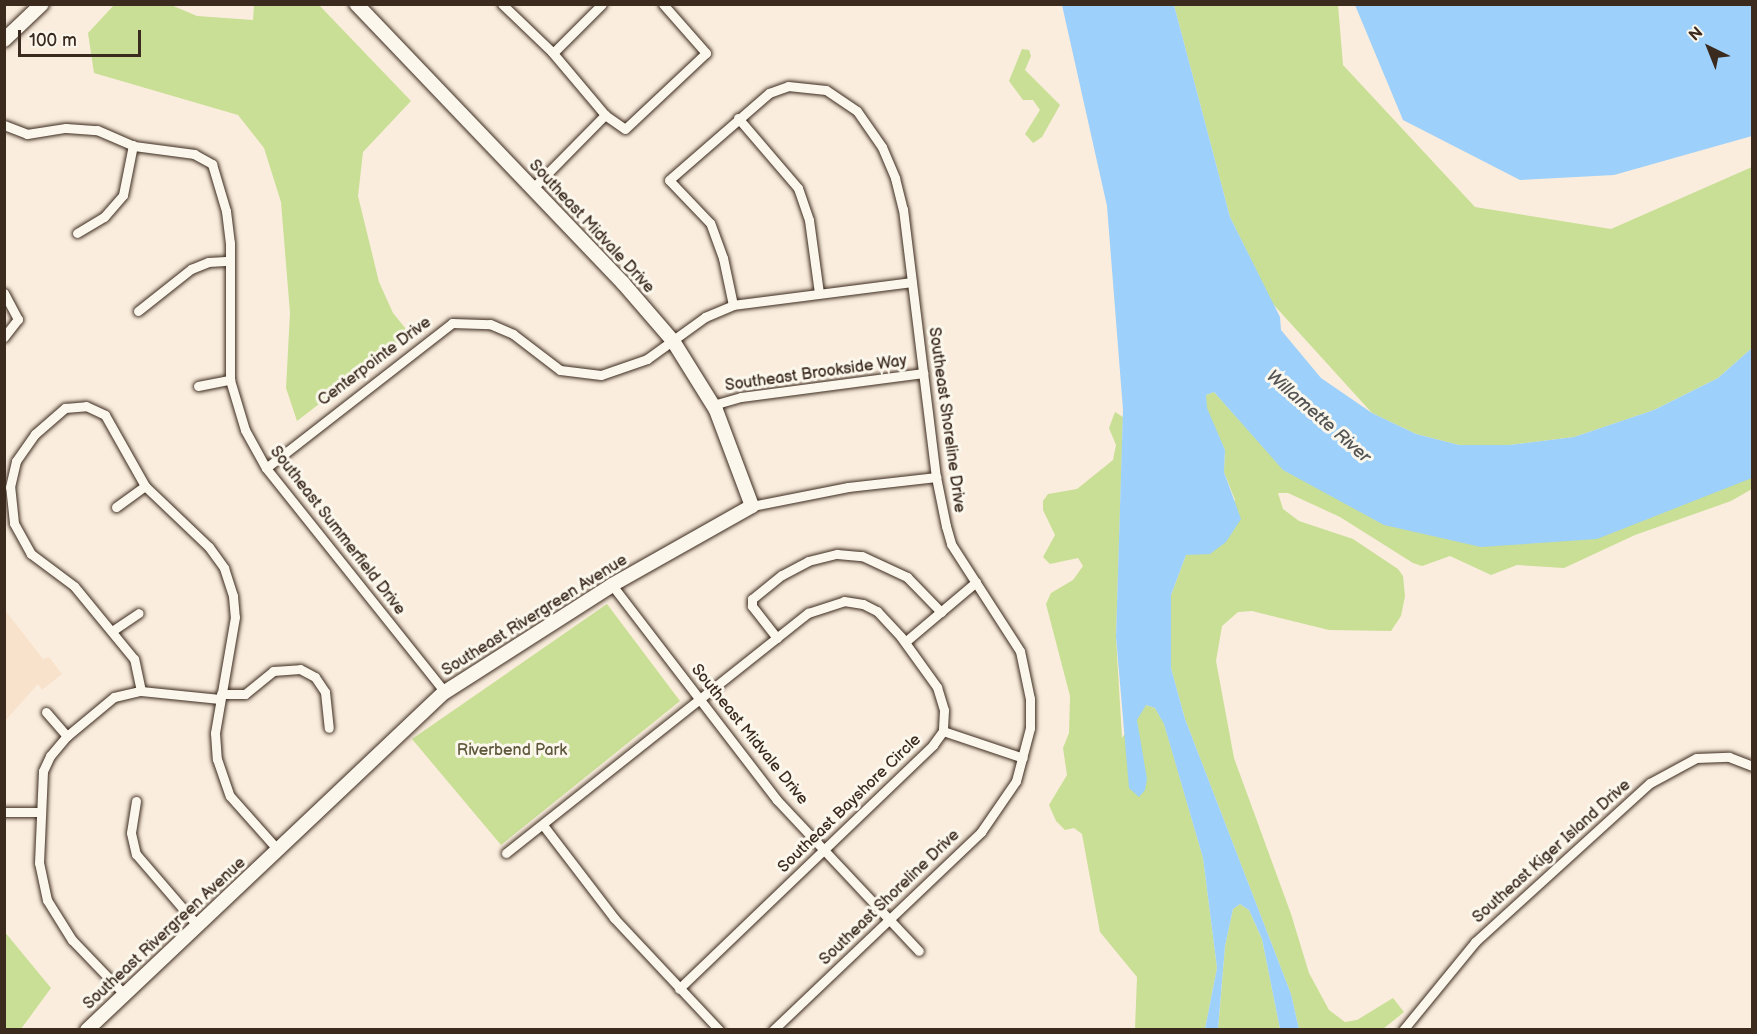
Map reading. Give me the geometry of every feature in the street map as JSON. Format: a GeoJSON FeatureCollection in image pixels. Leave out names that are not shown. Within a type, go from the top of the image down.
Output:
{"type":"FeatureCollection","features":[{"type":"Feature","properties":{"kind":"street"},"geometry":{"type":"LineString","coordinates":[[4,40],[42,4]]}},
{"type":"Feature","properties":{"kind":"street","name":"Southeast Midvale Drive"},"geometry":{"type":"LineString","coordinates":[[356,4],[533,188],[673,341],[713,405],[752,506]]}},
{"type":"Feature","properties":{"kind":"street"},"geometry":{"type":"LineString","coordinates":[[502,4],[553,53],[605,115],[625,129],[706,52],[663,4]]}},
{"type":"Feature","properties":{"kind":"street"},"geometry":{"type":"LineString","coordinates":[[553,53],[602,4]]}},
{"type":"Feature","properties":{"kind":"street","name":"Southeast Shoreline Drive"},"geometry":{"type":"LineString","coordinates":[[733,305],[723,258],[710,223],[669,180],[768,93],[788,87],[826,90],[857,111],[882,147],[895,177],[903,209],[936,477],[951,544],[1020,651],[1030,699],[1023,758],[1003,804],[981,832],[773,1029]]}},
{"type":"Feature","properties":{"kind":"street"},"geometry":{"type":"LineString","coordinates":[[533,188],[605,115]]}},
{"type":"Feature","properties":{"kind":"street"},"geometry":{"type":"LineString","coordinates":[[738,118],[798,188],[809,220],[819,293]]}},
{"type":"Feature","properties":{"kind":"street","name":"Southeast Summerfield Drive"},"geometry":{"type":"LineString","coordinates":[[4,125],[27,134],[73,128],[97,129],[133,145],[194,154],[212,164],[226,211],[230,261],[230,380],[238,413],[266,468],[445,692]]}},
{"type":"Feature","properties":{"kind":"street"},"geometry":{"type":"LineString","coordinates":[[77,233],[104,217],[123,195],[133,145]]}},
{"type":"Feature","properties":{"kind":"street"},"geometry":{"type":"LineString","coordinates":[[138,311],[191,269],[208,262],[230,261]]}},
{"type":"Feature","properties":{"kind":"street","name":"Centerpointe Drive"},"geometry":{"type":"LineString","coordinates":[[266,468],[452,323],[477,322],[501,327],[549,364],[586,376],[628,368],[673,341],[705,317],[733,305],[912,282]]}},
{"type":"Feature","properties":{"kind":"street"},"geometry":{"type":"LineString","coordinates":[[4,293],[18,319],[4,337]]}},
{"type":"Feature","properties":{"kind":"street","name":"Southeast Brookside Way"},"geometry":{"type":"LineString","coordinates":[[713,405],[741,397],[923,373]]}},
{"type":"Feature","properties":{"kind":"street"},"geometry":{"type":"LineString","coordinates":[[198,386],[230,380]]}},
{"type":"Feature","properties":{"kind":"street"},"geometry":{"type":"LineString","coordinates":[[141,692],[134,659],[74,586],[25,546],[14,523],[7,487],[26,444],[49,419],[75,406],[99,411],[112,423],[127,459],[145,486],[209,547],[230,582],[235,617],[215,746],[225,787],[237,807],[278,850]]}},
{"type":"Feature","properties":{"kind":"street","name":"Southeast Rivergreen Avenue"},"geometry":{"type":"LineString","coordinates":[[87,1029],[445,692],[612,585],[752,506],[848,488],[936,477]]}},
{"type":"Feature","properties":{"kind":"street"},"geometry":{"type":"LineString","coordinates":[[116,507],[145,486]]}},
{"type":"Feature","properties":{"kind":"street"},"geometry":{"type":"LineString","coordinates":[[777,638],[752,606],[752,599],[782,575],[808,561],[837,554],[862,556],[899,572],[940,612]]}},
{"type":"Feature","properties":{"kind":"street"},"geometry":{"type":"LineString","coordinates":[[905,642],[976,582]]}},
{"type":"Feature","properties":{"kind":"street","name":"Southeast Midvale Drive"},"geometry":{"type":"LineString","coordinates":[[612,585],[753,771],[823,850],[920,951]]}},
{"type":"Feature","properties":{"kind":"street","name":"Southeast Bayshore Circle"},"geometry":{"type":"LineString","coordinates":[[506,853],[808,613],[844,601],[863,604],[877,611],[905,642],[937,687],[944,710],[943,731],[933,745],[679,988]]}},
{"type":"Feature","properties":{"kind":"street"},"geometry":{"type":"LineString","coordinates":[[112,631],[139,613]]}},
{"type":"Feature","properties":{"kind":"street"},"geometry":{"type":"LineString","coordinates":[[125,995],[66,932],[47,900],[39,863],[40,812],[46,764],[67,736],[106,702],[141,692],[221,697],[246,694],[273,671],[300,669],[315,677],[325,692],[329,728]]}},
{"type":"Feature","properties":{"kind":"street"},"geometry":{"type":"LineString","coordinates":[[46,712],[67,736]]}},
{"type":"Feature","properties":{"kind":"street"},"geometry":{"type":"LineString","coordinates":[[943,731],[1023,758]]}},
{"type":"Feature","properties":{"kind":"street","name":"Southeast Kiger Island Drive"},"geometry":{"type":"LineString","coordinates":[[1403,1029],[1475,942],[1650,783],[1686,761],[1709,756],[1728,757],[1752,766]]}},
{"type":"Feature","properties":{"kind":"street"},"geometry":{"type":"LineString","coordinates":[[136,801],[131,833],[136,854],[198,926]]}},
{"type":"Feature","properties":{"kind":"street"},"geometry":{"type":"LineString","coordinates":[[4,812],[40,812]]}},
{"type":"Feature","properties":{"kind":"street"},"geometry":{"type":"LineString","coordinates":[[543,825],[614,918],[719,1029]]}},
{"type":"Feature","properties":{"kind":"shaded area"},"geometry":{"type":"Polygon","coordinates":[[[5,610],[43,659],[49,657],[62,674],[42,690],[38,684],[5,721],[5,610]]]}},
{"type":"Feature","properties":{"kind":"green space"},"geometry":{"type":"Polygon","coordinates":[[[115,4],[171,5],[197,16],[253,20],[254,5],[319,5],[411,101],[363,152],[358,196],[379,282],[393,313],[410,334],[297,421],[286,388],[290,313],[281,202],[264,148],[238,115],[94,73],[88,33],[115,4]]]}},
{"type":"Feature","properties":{"kind":"green space"},"geometry":{"type":"Polygon","coordinates":[[[1174,5],[1338,5],[1343,65],[1475,207],[1611,229],[1752,167],[1752,348],[1718,378],[1654,410],[1574,437],[1509,445],[1459,445],[1416,434],[1372,413],[1273,304],[1230,217],[1174,5]]]}},
{"type":"Feature","properties":{"kind":"green space"},"geometry":{"type":"Polygon","coordinates":[[[1022,49],[1029,50],[1031,56],[1025,70],[1060,105],[1042,137],[1033,143],[1025,134],[1040,110],[1033,100],[1023,100],[1009,81],[1022,49]]]}},
{"type":"Feature","properties":{"kind":"green space"},"geometry":{"type":"Polygon","coordinates":[[[1214,392],[1284,470],[1752,478],[1752,489],[1731,501],[1635,535],[1564,568],[1517,565],[1491,575],[1450,556],[1422,566],[1413,563],[1340,517],[1288,493],[1278,493],[1283,509],[1299,521],[1353,539],[1398,569],[1403,576],[1405,596],[1401,616],[1391,631],[1329,630],[1252,611],[1238,612],[1222,626],[1216,661],[1234,758],[1291,914],[1309,973],[1329,1010],[1345,1022],[1357,1020],[1393,998],[1404,1012],[1383,1029],[1299,1029],[1291,994],[1185,719],[1171,668],[1171,595],[1186,555],[1194,554],[1235,500],[1224,472],[1225,450],[1206,408],[1206,395],[1214,392]]]}},
{"type":"Feature","properties":{"kind":"green space"},"geometry":{"type":"Polygon","coordinates":[[[1115,412],[1123,417],[1116,637],[1122,738],[1140,710],[1146,705],[1155,708],[1164,723],[1203,858],[1217,968],[1205,1029],[1135,1029],[1137,977],[1100,932],[1082,834],[1074,828],[1065,830],[1056,821],[1049,805],[1067,775],[1063,748],[1069,733],[1070,696],[1046,604],[1051,593],[1073,580],[1083,566],[1078,558],[1050,564],[1043,557],[1055,535],[1043,510],[1043,501],[1048,494],[1077,489],[1113,460],[1116,445],[1109,428],[1115,412]]]}},
{"type":"Feature","properties":{"kind":"green space","name":"Riverbend Park"},"geometry":{"type":"Polygon","coordinates":[[[607,604],[680,701],[501,845],[412,739],[607,604]]]}},
{"type":"Feature","properties":{"kind":"green space"},"geometry":{"type":"Polygon","coordinates":[[[1240,904],[1249,910],[1262,939],[1280,1029],[1218,1030],[1225,946],[1233,909],[1240,904]]]}},
{"type":"Feature","properties":{"kind":"green space"},"geometry":{"type":"Polygon","coordinates":[[[4,931],[51,988],[21,1029],[5,1029],[4,931]]]}},
{"type":"Feature","properties":{"kind":"water","name":"Willamette River"},"geometry":{"type":"Polygon","coordinates":[[[1062,5],[1174,5],[1230,217],[1280,317],[1281,330],[1321,378],[1372,413],[1416,434],[1459,445],[1509,445],[1574,437],[1654,410],[1718,378],[1752,348],[1752,478],[1597,539],[1481,547],[1384,525],[1283,470],[1214,392],[1206,395],[1207,408],[1225,450],[1224,472],[1241,519],[1226,542],[1210,554],[1186,555],[1171,595],[1171,668],[1185,719],[1291,994],[1299,1029],[1280,1029],[1262,939],[1249,910],[1240,904],[1233,909],[1225,946],[1218,1029],[1205,1029],[1217,968],[1203,858],[1164,724],[1155,708],[1146,705],[1137,720],[1147,779],[1145,790],[1139,797],[1129,788],[1116,637],[1123,410],[1107,206],[1062,5]]]}},
{"type":"Feature","properties":{"kind":"water"},"geometry":{"type":"Polygon","coordinates":[[[1355,5],[1752,5],[1752,136],[1614,175],[1520,180],[1403,120],[1355,5]]]}}]}
